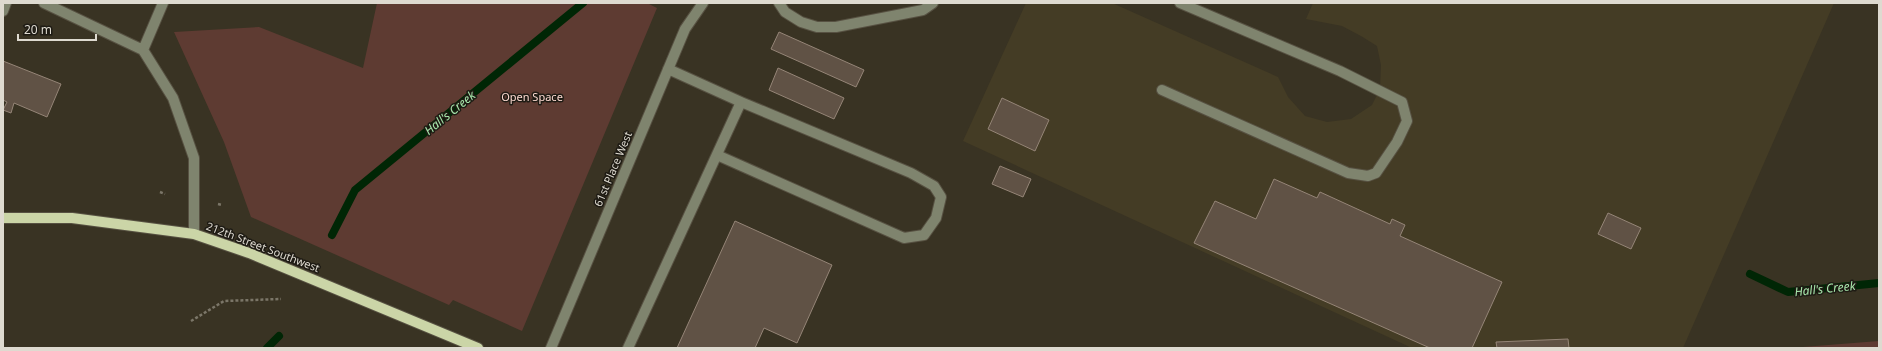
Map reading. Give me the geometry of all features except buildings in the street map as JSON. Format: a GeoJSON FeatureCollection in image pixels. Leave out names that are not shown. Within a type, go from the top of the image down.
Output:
{"type":"FeatureCollection","features":[{"type":"Feature","properties":{"kind":"main road","name":"212th Street Southwest"},"geometry":{"type":"LineString","coordinates":[[3,218],[72,218],[194,234],[249,253],[478,348]]}},
{"type":"Feature","properties":{"kind":"street"},"geometry":{"type":"LineString","coordinates":[[3,11],[6,3]]}},
{"type":"Feature","properties":{"kind":"street"},"geometry":{"type":"LineString","coordinates":[[44,3],[143,50],[173,98],[194,158],[194,234]]}},
{"type":"Feature","properties":{"kind":"street"},"geometry":{"type":"LineString","coordinates":[[143,50],[163,3]]}},
{"type":"Feature","properties":{"kind":"street","name":"61st Place West"},"geometry":{"type":"LineString","coordinates":[[551,348],[685,29],[703,3]]}},
{"type":"Feature","properties":{"kind":"street"},"geometry":{"type":"LineString","coordinates":[[779,3],[785,12],[801,22],[818,27],[836,27],[923,10],[933,3]]}},
{"type":"Feature","properties":{"kind":"street"},"geometry":{"type":"LineString","coordinates":[[1162,90],[1348,173],[1368,176],[1376,173],[1397,142],[1406,121],[1402,102],[1340,71],[1180,3]]}},
{"type":"Feature","properties":{"kind":"street"},"geometry":{"type":"LineString","coordinates":[[668,69],[742,102],[911,172],[934,186],[941,197],[936,218],[924,235],[904,238],[717,156]]}},
{"type":"Feature","properties":{"kind":"street"},"geometry":{"type":"LineString","coordinates":[[628,348],[742,102]]}},
{"type":"Feature","properties":{"kind":"path"},"geometry":{"type":"LineString","coordinates":[[160,192],[165,194]]}},
{"type":"Feature","properties":{"kind":"path"},"geometry":{"type":"LineString","coordinates":[[218,204],[222,205]]}},
{"type":"Feature","properties":{"kind":"path"},"geometry":{"type":"LineString","coordinates":[[191,321],[205,314],[224,301],[281,299]]}},
{"type":"Feature","properties":{"kind":"shaded area"},"geometry":{"type":"Polygon","coordinates":[[[1026,3],[1112,3],[1278,77],[1288,97],[1305,116],[1327,122],[1351,119],[1372,105],[1380,89],[1381,65],[1377,46],[1361,36],[1342,26],[1306,19],[1313,3],[1834,3],[1683,348],[1412,348],[963,141],[1026,3]]]}},
{"type":"Feature","properties":{"kind":"green space","name":"Open Space"},"geometry":{"type":"Polygon","coordinates":[[[377,3],[647,3],[657,8],[522,331],[453,300],[449,305],[251,217],[224,142],[174,32],[259,27],[363,68],[377,3]]]}},
{"type":"Feature","properties":{"kind":"green space"},"geometry":{"type":"Polygon","coordinates":[[[1879,341],[1879,348],[1790,348],[1879,341]]]}},
{"type":"Feature","properties":{"kind":"waterway","name":"Hall's Creek"},"geometry":{"type":"LineString","coordinates":[[332,235],[355,190],[583,3]]}},
{"type":"Feature","properties":{"kind":"waterway","name":"Hall's Creek"},"geometry":{"type":"LineString","coordinates":[[1750,274],[1788,292],[1879,283]]}},
{"type":"Feature","properties":{"kind":"waterway","name":"Hall's Creek"},"geometry":{"type":"LineString","coordinates":[[267,348],[279,336]]}}]}
